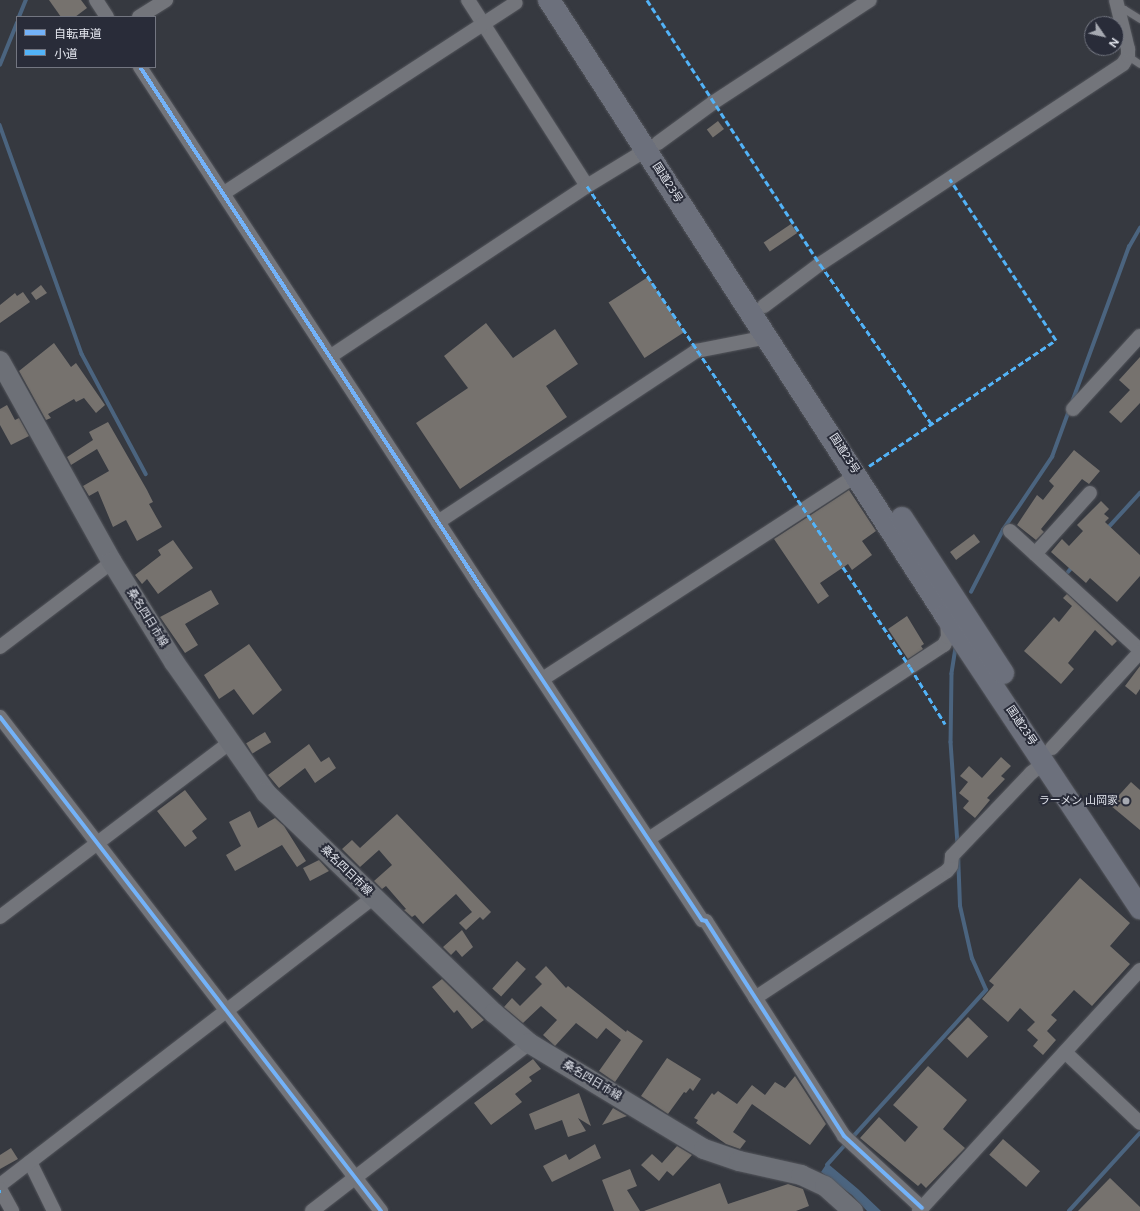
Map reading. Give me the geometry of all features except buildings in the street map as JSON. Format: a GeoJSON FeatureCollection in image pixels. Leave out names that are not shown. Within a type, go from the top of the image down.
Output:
{"type":"FeatureCollection","features":[{"type":"Feature","properties":{"kind":"highway","name":"国道23号"},"geometry":{"type":"LineString","coordinates":[[549,0],[764,306],[1048,755],[1140,908]]}},
{"type":"Feature","properties":{"kind":"highway","name":"国道23号"},"geometry":{"type":"LineString","coordinates":[[566,0],[652,147],[768,337],[946,616],[1140,881]]}},
{"type":"Feature","properties":{"kind":"main road","name":"桑名四日市線"},"geometry":{"type":"LineString","coordinates":[[2,372],[112,562],[174,662],[229,743],[266,793],[373,898],[529,1043],[704,1149],[739,1161],[801,1175],[825,1186],[846,1209]]}},
{"type":"Feature","properties":{"kind":"street"},"geometry":{"type":"LineString","coordinates":[[96,0],[107,16]]}},
{"type":"Feature","properties":{"kind":"street"},"geometry":{"type":"LineString","coordinates":[[468,0],[587,186]]}},
{"type":"Feature","properties":{"kind":"street"},"geometry":{"type":"LineString","coordinates":[[331,356],[587,186],[652,147],[714,102],[870,0]]}},
{"type":"Feature","properties":{"kind":"street"},"geometry":{"type":"LineString","coordinates":[[141,16],[160,2]]}},
{"type":"Feature","properties":{"kind":"street"},"geometry":{"type":"LineString","coordinates":[[224,193],[515,3]]}},
{"type":"Feature","properties":{"kind":"street"},"geometry":{"type":"LineString","coordinates":[[764,306],[827,260],[1118,68],[1128,56],[1117,5]]}},
{"type":"Feature","properties":{"kind":"street"},"geometry":{"type":"LineString","coordinates":[[141,68],[331,356],[438,522],[544,678],[850,1141],[921,1209],[1140,970]]}},
{"type":"Feature","properties":{"kind":"street"},"geometry":{"type":"LineString","coordinates":[[1073,409],[1140,336]]}},
{"type":"Feature","properties":{"kind":"street"},"geometry":{"type":"LineString","coordinates":[[438,522],[696,351],[768,337]]}},
{"type":"Feature","properties":{"kind":"street"},"geometry":{"type":"LineString","coordinates":[[544,678],[857,475]]}},
{"type":"Feature","properties":{"kind":"street"},"geometry":{"type":"LineString","coordinates":[[1035,554],[1090,493]]}},
{"type":"Feature","properties":{"kind":"street"},"geometry":{"type":"LineString","coordinates":[[755,998],[947,871],[958,849],[1048,755],[1140,651],[1010,531]]}},
{"type":"Feature","properties":{"kind":"street"},"geometry":{"type":"LineString","coordinates":[[0,647],[112,562]]}},
{"type":"Feature","properties":{"kind":"street"},"geometry":{"type":"LineString","coordinates":[[650,838],[944,645],[948,637],[946,616]]}},
{"type":"Feature","properties":{"kind":"street"},"geometry":{"type":"LineString","coordinates":[[0,717],[381,1211]]}},
{"type":"Feature","properties":{"kind":"street"},"geometry":{"type":"LineString","coordinates":[[0,917],[229,743]]}},
{"type":"Feature","properties":{"kind":"street"},"geometry":{"type":"LineString","coordinates":[[0,1185],[373,898]]}},
{"type":"Feature","properties":{"kind":"street"},"geometry":{"type":"LineString","coordinates":[[312,1211],[529,1043]]}},
{"type":"Feature","properties":{"kind":"street"},"geometry":{"type":"LineString","coordinates":[[1065,1052],[1140,1123]]}},
{"type":"Feature","properties":{"kind":"street"},"geometry":{"type":"LineString","coordinates":[[30,1162],[54,1211]]}},
{"type":"Feature","properties":{"kind":"street"},"geometry":{"type":"LineString","coordinates":[[0,1189],[12,1211]]}},
{"type":"Feature","properties":{"kind":"lane"},"geometry":{"type":"LineString","coordinates":[[1117,5],[1140,19]]}},
{"type":"Feature","properties":{"kind":"lane"},"geometry":{"type":"LineString","coordinates":[[1128,56],[1140,64]]}},
{"type":"Feature","properties":{"kind":"water"},"geometry":{"type":"Polygon","coordinates":[[[827,1163],[881,1211],[867,1211],[852,1195],[821,1172],[827,1163]]]}},
{"type":"Feature","properties":{"kind":"waterway"},"geometry":{"type":"LineString","coordinates":[[19,16],[26,0]]}},
{"type":"Feature","properties":{"kind":"waterway"},"geometry":{"type":"LineString","coordinates":[[0,65],[16,25]]}},
{"type":"Feature","properties":{"kind":"waterway"},"geometry":{"type":"LineString","coordinates":[[0,125],[82,354],[146,474]]}},
{"type":"Feature","properties":{"kind":"waterway"},"geometry":{"type":"LineString","coordinates":[[971,592],[1003,530],[1052,457],[1129,247],[1140,228]]}},
{"type":"Feature","properties":{"kind":"waterway"},"geometry":{"type":"LineString","coordinates":[[1107,529],[1140,493]]}},
{"type":"Feature","properties":{"kind":"waterway"},"geometry":{"type":"LineString","coordinates":[[1068,572],[1073,566]]}},
{"type":"Feature","properties":{"kind":"waterway"},"geometry":{"type":"LineString","coordinates":[[956,648],[952,674],[951,742],[958,844]]}},
{"type":"Feature","properties":{"kind":"waterway"},"geometry":{"type":"LineString","coordinates":[[851,1139],[986,990],[972,959],[960,906],[958,854]]}},
{"type":"Feature","properties":{"kind":"waterway"},"geometry":{"type":"LineString","coordinates":[[1069,1211],[1140,1133]]}},
{"type":"Feature","properties":{"kind":"waterway"},"geometry":{"type":"LineString","coordinates":[[827,1165],[847,1143]]}},
{"type":"Feature","properties":{"kind":"marked path"},"geometry":{"type":"LineString","coordinates":[[647,0],[820,264],[931,423]]}},
{"type":"Feature","properties":{"kind":"marked path"},"geometry":{"type":"LineString","coordinates":[[869,466],[1056,340],[950,179]]}},
{"type":"Feature","properties":{"kind":"marked path"},"geometry":{"type":"LineString","coordinates":[[587,186],[910,667],[945,724]]}},
{"type":"Feature","properties":{"kind":"cycle path"},"geometry":{"type":"LineString","coordinates":[[141,68],[484,592],[702,920],[706,921],[844,1136],[922,1208]]}},
{"type":"Feature","properties":{"kind":"cycle path"},"geometry":{"type":"LineString","coordinates":[[0,717],[381,1211]]}},
{"type":"Feature","properties":{"kind":"place","name":"ラーメン 山岡家"},"geometry":{"type":"Point","coordinates":[1126,801]}}]}
